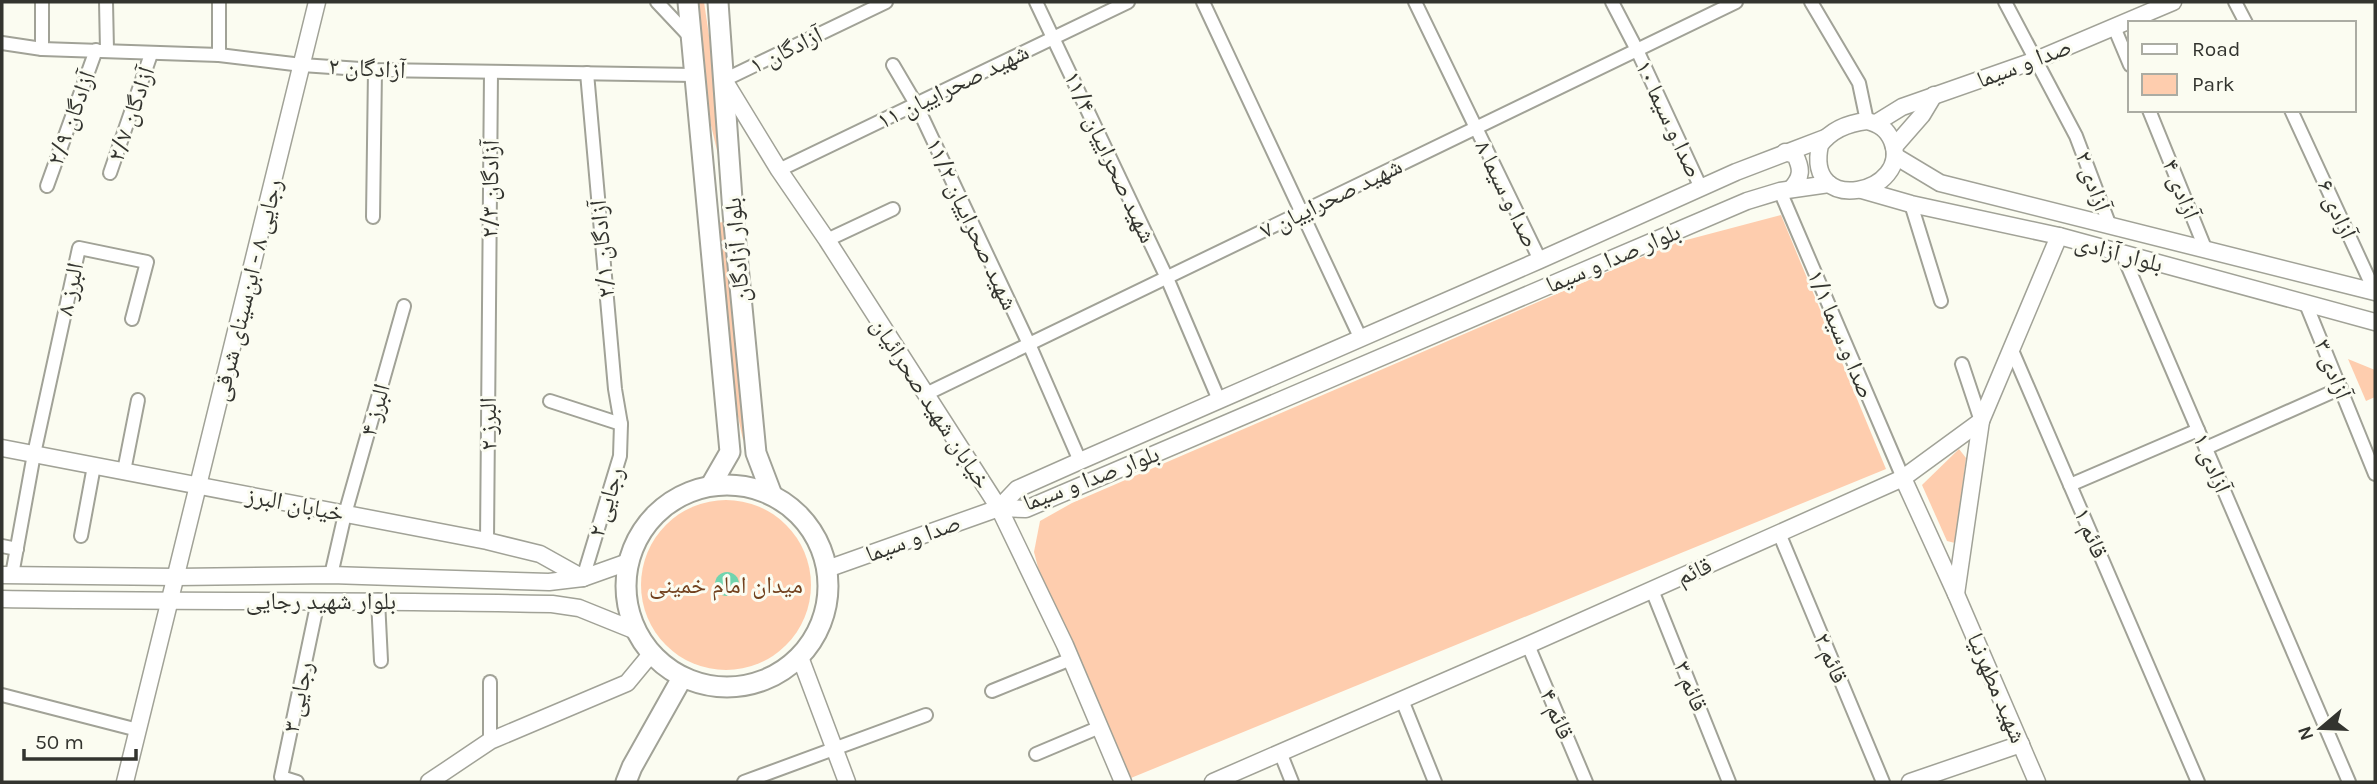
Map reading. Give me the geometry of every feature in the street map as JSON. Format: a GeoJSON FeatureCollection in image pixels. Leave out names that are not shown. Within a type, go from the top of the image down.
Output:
{"type":"FeatureCollection","features":[{"type":"Feature","properties":{"kind":"main road","name":"رجایی ۸ - ابن‌سینای شرقی"},"geometry":{"type":"LineString","coordinates":[[125,782],[317,2]]}},
{"type":"Feature","properties":{"kind":"main road","name":"بلوار آزادگان"},"geometry":{"type":"LineString","coordinates":[[688,2],[730,452],[711,485]]}},
{"type":"Feature","properties":{"kind":"main road","name":"بلوار آزادگان"},"geometry":{"type":"LineString","coordinates":[[718,2],[733,213],[756,453],[772,495]]}},
{"type":"Feature","properties":{"kind":"main road","name":"صدا و سیما"},"geometry":{"type":"LineString","coordinates":[[2128,21],[2173,2]]}},
{"type":"Feature","properties":{"kind":"main road","name":"صدا و سیما"},"geometry":{"type":"LineString","coordinates":[[1871,122],[1902,107],[2036,60],[2128,21]]}},
{"type":"Feature","properties":{"kind":"main road","name":"خیابان شهید صحرائیان"},"geometry":{"type":"LineString","coordinates":[[724,80],[779,170],[999,508],[1071,659],[1123,782]]}},
{"type":"Feature","properties":{"kind":"main road"},"geometry":{"type":"LineString","coordinates":[[1894,151],[1888,134],[1871,122],[1846,126],[1825,138],[1820,145],[1818,167],[1829,184],[1839,189],[1862,190],[1872,187],[1884,175],[1894,151],[1934,95]]}},
{"type":"Feature","properties":{"kind":"main road","name":"بلوار صدا و سیما"},"geometry":{"type":"LineString","coordinates":[[999,508],[1017,489],[1701,188],[1825,138]]}},
{"type":"Feature","properties":{"kind":"main road","name":"بلوار آزادی"},"geometry":{"type":"LineString","coordinates":[[1894,151],[1940,183],[2375,292]]}},
{"type":"Feature","properties":{"kind":"main road"},"geometry":{"type":"LineString","coordinates":[[1785,152],[1795,155],[1801,171],[1800,179],[1786,190]]}},
{"type":"Feature","properties":{"kind":"main road","name":"بلوار صدا و سیما"},"geometry":{"type":"LineString","coordinates":[[999,508],[1026,509],[1735,206],[1786,190],[1829,184]]}},
{"type":"Feature","properties":{"kind":"main road"},"geometry":{"type":"LineString","coordinates":[[707,191],[731,189]]}},
{"type":"Feature","properties":{"kind":"main road","name":"بلوار آزادی"},"geometry":{"type":"LineString","coordinates":[[1862,190],[1911,204],[2059,236],[2375,322]]}},
{"type":"Feature","properties":{"kind":"main road"},"geometry":{"type":"LineString","coordinates":[[709,214],[733,213]]}},
{"type":"Feature","properties":{"kind":"main road"},"geometry":{"type":"LineString","coordinates":[[1956,594],[1981,421],[2059,236]]}},
{"type":"Feature","properties":{"kind":"main road","name":"قائم"},"geometry":{"type":"LineString","coordinates":[[1213,782],[1528,646],[1903,478],[1981,421]]}},
{"type":"Feature","properties":{"kind":"main road","name":"خیابان البرز"},"geometry":{"type":"LineString","coordinates":[[2,448],[487,541],[540,554],[583,578]]}},
{"type":"Feature","properties":{"kind":"main road","name":"شهید مطهرنیا"},"geometry":{"type":"LineString","coordinates":[[1903,478],[2037,782]]}},
{"type":"Feature","properties":{"kind":"main road"},"geometry":{"type":"LineString","coordinates":[[711,485],[742,485],[772,495],[798,513],[817,539],[827,569],[828,601],[818,631],[800,657],[775,677],[744,687],[713,687],[682,678],[651,654],[636,631],[628,611],[625,587],[628,562],[639,535],[657,511],[682,494],[711,485]]}},
{"type":"Feature","properties":{"kind":"main road","name":"صدا و سیما"},"geometry":{"type":"LineString","coordinates":[[827,569],[999,508]]}},
{"type":"Feature","properties":{"kind":"main road","name":"بلوار شهید رجایی"},"geometry":{"type":"LineString","coordinates":[[7,575],[331,575],[549,582],[583,578],[628,562]]}},
{"type":"Feature","properties":{"kind":"main road","name":"بلوار شهید رجایی"},"geometry":{"type":"LineString","coordinates":[[2,599],[171,602],[378,600],[552,604],[579,608],[636,631]]}},
{"type":"Feature","properties":{"kind":"main road"},"geometry":{"type":"LineString","coordinates":[[429,782],[490,741],[627,683],[651,654]]}},
{"type":"Feature","properties":{"kind":"main road"},"geometry":{"type":"LineString","coordinates":[[800,657],[847,782]]}},
{"type":"Feature","properties":{"kind":"main road"},"geometry":{"type":"LineString","coordinates":[[626,782],[682,678]]}},
{"type":"Feature","properties":{"kind":"main road"},"geometry":{"type":"LineString","coordinates":[[1910,782],[2021,744]]}},
{"type":"Feature","properties":{"kind":"street"},"geometry":{"type":"LineString","coordinates":[[42,2],[42,49]]}},
{"type":"Feature","properties":{"kind":"street"},"geometry":{"type":"LineString","coordinates":[[101,50],[106,2]]}},
{"type":"Feature","properties":{"kind":"street"},"geometry":{"type":"LineString","coordinates":[[219,2],[219,55]]}},
{"type":"Feature","properties":{"kind":"street"},"geometry":{"type":"LineString","coordinates":[[657,2],[690,37]]}},
{"type":"Feature","properties":{"kind":"street","name":"آزادگان ۱"},"geometry":{"type":"LineString","coordinates":[[724,80],[886,2]]}},
{"type":"Feature","properties":{"kind":"street","name":"شهید صحراییان ۱۱/۴"},"geometry":{"type":"LineString","coordinates":[[1036,2],[1167,278],[1219,400]]}},
{"type":"Feature","properties":{"kind":"street","name":"شهید صحراییان ۱۱"},"geometry":{"type":"LineString","coordinates":[[779,170],[1128,2]]}},
{"type":"Feature","properties":{"kind":"street"},"geometry":{"type":"LineString","coordinates":[[1203,2],[1360,337]]}},
{"type":"Feature","properties":{"kind":"street","name":"صدا و سیما ۸"},"geometry":{"type":"LineString","coordinates":[[1415,2],[1540,260]]}},
{"type":"Feature","properties":{"kind":"street","name":"صدا و سیما ۱۰"},"geometry":{"type":"LineString","coordinates":[[1612,2],[1701,188]]}},
{"type":"Feature","properties":{"kind":"street","name":"شهید صحراییان ۷"},"geometry":{"type":"LineString","coordinates":[[926,394],[1736,2]]}},
{"type":"Feature","properties":{"kind":"street"},"geometry":{"type":"LineString","coordinates":[[1811,2],[1859,83],[1871,122]]}},
{"type":"Feature","properties":{"kind":"street","name":"آزادی ۲"},"geometry":{"type":"LineString","coordinates":[[2005,2],[2076,136],[2109,226]]}},
{"type":"Feature","properties":{"kind":"street"},"geometry":{"type":"LineString","coordinates":[[2235,2],[2245,21]]}},
{"type":"Feature","properties":{"kind":"street"},"geometry":{"type":"LineString","coordinates":[[2114,27],[2128,60]]}},
{"type":"Feature","properties":{"kind":"street","name":"آزادگان ۲"},"geometry":{"type":"LineString","coordinates":[[2,43],[42,49],[219,55],[375,70],[694,75]]}},
{"type":"Feature","properties":{"kind":"street","name":"آزادگان ۲/۹"},"geometry":{"type":"LineString","coordinates":[[47,186],[101,50]]}},
{"type":"Feature","properties":{"kind":"street","name":"آزادگان ۲/۷"},"geometry":{"type":"LineString","coordinates":[[110,173],[151,54]]}},
{"type":"Feature","properties":{"kind":"street","name":"شهید صحراییان ۱۱/۲"},"geometry":{"type":"LineString","coordinates":[[892,65],[916,104],[1029,344],[1080,461]]}},
{"type":"Feature","properties":{"kind":"street"},"geometry":{"type":"LineString","coordinates":[[373,217],[375,70]]}},
{"type":"Feature","properties":{"kind":"street","name":"آزادگان ۲/۳"},"geometry":{"type":"LineString","coordinates":[[488,307],[491,72]]}},
{"type":"Feature","properties":{"kind":"street","name":"آزادگان ۲/۱"},"geometry":{"type":"LineString","coordinates":[[587,73],[615,388],[621,424]]}},
{"type":"Feature","properties":{"kind":"street","name":"آزادی ۴"},"geometry":{"type":"LineString","coordinates":[[2150,112],[2205,248]]}},
{"type":"Feature","properties":{"kind":"street","name":"آزادی ۶"},"geometry":{"type":"LineString","coordinates":[[2292,112],[2375,292]]}},
{"type":"Feature","properties":{"kind":"street","name":"صدا و سیما ۱/۱"},"geometry":{"type":"LineString","coordinates":[[1786,190],[1903,478]]}},
{"type":"Feature","properties":{"kind":"street"},"geometry":{"type":"LineString","coordinates":[[1911,204],[1941,301]]}},
{"type":"Feature","properties":{"kind":"street"},"geometry":{"type":"LineString","coordinates":[[827,240],[893,209]]}},
{"type":"Feature","properties":{"kind":"street","name":"البرز ۸"},"geometry":{"type":"LineString","coordinates":[[34,454],[79,248],[147,262],[132,319]]}},
{"type":"Feature","properties":{"kind":"street","name":"آزادی ۱"},"geometry":{"type":"LineString","coordinates":[[2122,253],[2349,782]]}},
{"type":"Feature","properties":{"kind":"street","name":"آزادی ۳"},"geometry":{"type":"LineString","coordinates":[[2306,304],[2375,474]]}},
{"type":"Feature","properties":{"kind":"street","name":"البرز ۴"},"geometry":{"type":"LineString","coordinates":[[331,575],[345,514],[404,306]]}},
{"type":"Feature","properties":{"kind":"street","name":"البرز ۲"},"geometry":{"type":"LineString","coordinates":[[487,541],[488,307]]}},
{"type":"Feature","properties":{"kind":"street","name":"قائم ۱"},"geometry":{"type":"LineString","coordinates":[[2011,348],[2198,782]]}},
{"type":"Feature","properties":{"kind":"street"},"geometry":{"type":"LineString","coordinates":[[1962,364],[1981,421]]}},
{"type":"Feature","properties":{"kind":"street"},"geometry":{"type":"LineString","coordinates":[[2206,448],[2341,388]]}},
{"type":"Feature","properties":{"kind":"street"},"geometry":{"type":"LineString","coordinates":[[124,471],[138,400]]}},
{"type":"Feature","properties":{"kind":"street"},"geometry":{"type":"LineString","coordinates":[[550,401],[621,424]]}},
{"type":"Feature","properties":{"kind":"street","name":"رجایی ۲"},"geometry":{"type":"LineString","coordinates":[[583,578],[620,456],[621,424]]}},
{"type":"Feature","properties":{"kind":"street"},"geometry":{"type":"LineString","coordinates":[[2070,485],[2198,430]]}},
{"type":"Feature","properties":{"kind":"street"},"geometry":{"type":"LineString","coordinates":[[7,575],[17,549],[34,454]]}},
{"type":"Feature","properties":{"kind":"street"},"geometry":{"type":"LineString","coordinates":[[81,536],[94,466]]}},
{"type":"Feature","properties":{"kind":"street","name":"قائم ۲"},"geometry":{"type":"LineString","coordinates":[[1779,533],[1883,782]]}},
{"type":"Feature","properties":{"kind":"street"},"geometry":{"type":"LineString","coordinates":[[2,546],[17,549]]}},
{"type":"Feature","properties":{"kind":"street","name":"قائم ۳"},"geometry":{"type":"LineString","coordinates":[[1653,590],[1729,782]]}},
{"type":"Feature","properties":{"kind":"street"},"geometry":{"type":"LineString","coordinates":[[378,600],[382,662]]}},
{"type":"Feature","properties":{"kind":"street","name":"رجایی ۳"},"geometry":{"type":"LineString","coordinates":[[297,782],[281,777],[318,601]]}},
{"type":"Feature","properties":{"kind":"street","name":"قائم ۴"},"geometry":{"type":"LineString","coordinates":[[1528,646],[1586,782]]}},
{"type":"Feature","properties":{"kind":"street"},"geometry":{"type":"LineString","coordinates":[[992,691],[1071,659]]}},
{"type":"Feature","properties":{"kind":"street"},"geometry":{"type":"LineString","coordinates":[[490,682],[490,741]]}},
{"type":"Feature","properties":{"kind":"street"},"geometry":{"type":"LineString","coordinates":[[2,695],[138,730]]}},
{"type":"Feature","properties":{"kind":"street"},"geometry":{"type":"LineString","coordinates":[[1402,700],[1435,782]]}},
{"type":"Feature","properties":{"kind":"street"},"geometry":{"type":"LineString","coordinates":[[744,782],[926,715]]}},
{"type":"Feature","properties":{"kind":"street"},"geometry":{"type":"LineString","coordinates":[[1036,754],[1100,727]]}},
{"type":"Feature","properties":{"kind":"street"},"geometry":{"type":"LineString","coordinates":[[1280,752],[1292,782]]}},
{"type":"Feature","properties":{"kind":"green space"},"geometry":{"type":"Polygon","coordinates":[[[698,2],[704,2],[713,62],[724,180],[710,121],[698,2]]]}},
{"type":"Feature","properties":{"kind":"green space"},"geometry":{"type":"Polygon","coordinates":[[[1781,215],[1886,469],[1126,780],[1040,575],[1034,552],[1040,521],[1072,503],[1675,243],[1781,215]]]}},
{"type":"Feature","properties":{"kind":"green space"},"geometry":{"type":"Polygon","coordinates":[[[723,222],[734,287],[748,441],[743,440],[736,407],[718,223],[723,222]]]}},
{"type":"Feature","properties":{"kind":"green space"},"geometry":{"type":"Polygon","coordinates":[[[2348,359],[2375,370],[2375,397],[2366,401],[2348,359]]]}},
{"type":"Feature","properties":{"kind":"green space"},"geometry":{"type":"Polygon","coordinates":[[[1959,449],[1966,458],[1955,543],[1947,541],[1922,485],[1959,449]]]}},
{"type":"Feature","properties":{"kind":"green space","name":"میدان امام خمینی"},"geometry":{"type":"Polygon","coordinates":[[[726,500],[758,507],[773,514],[786,525],[797,538],[804,553],[811,585],[804,617],[797,632],[786,645],[773,656],[758,663],[726,670],[694,663],[679,656],[666,645],[655,632],[648,617],[641,585],[648,553],[655,538],[666,525],[679,514],[694,507],[726,500]]]}},
{"type":"Feature","properties":{"kind":"shaded area"},"geometry":{"type":"Polygon","coordinates":[[[722,572],[732,572],[739,579],[739,589],[732,596],[722,596],[715,589],[715,579],[722,572]]]}}]}
